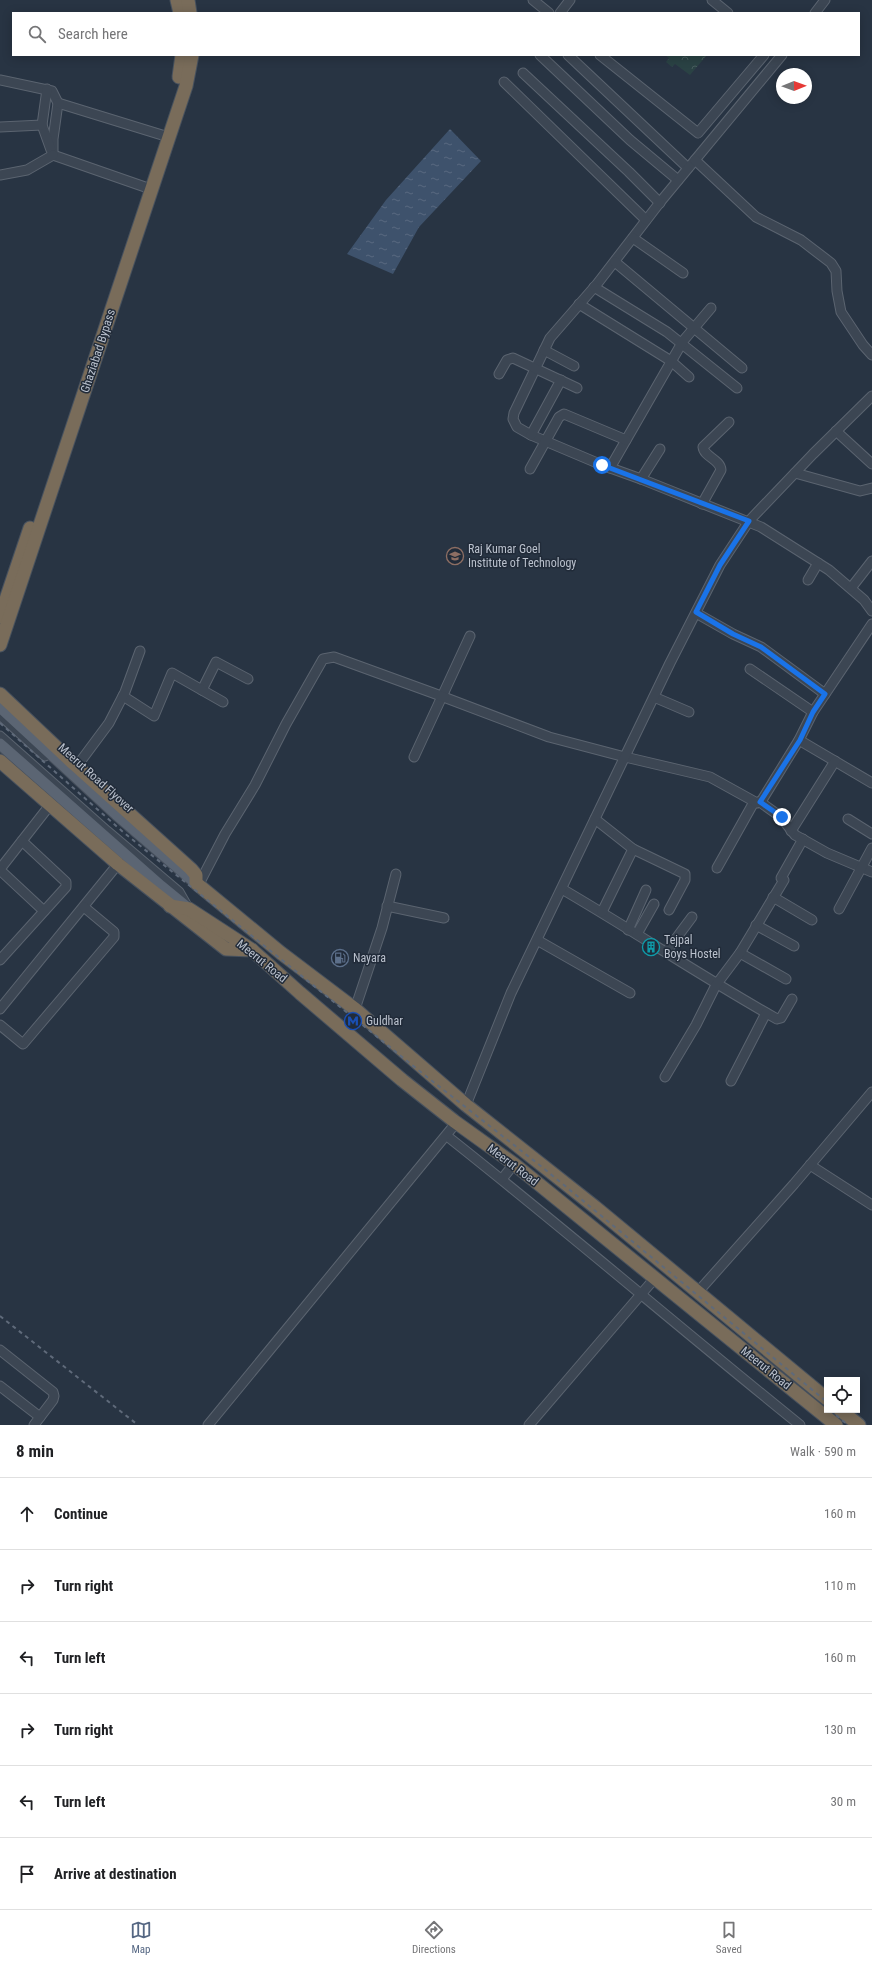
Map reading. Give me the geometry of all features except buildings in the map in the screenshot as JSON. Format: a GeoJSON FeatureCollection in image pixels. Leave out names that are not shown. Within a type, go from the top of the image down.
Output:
{"type":"FeatureCollection","features":[{"type":"Feature","properties":{"kind":"highway"},"geometry":{"type":"LineString","coordinates":[[177,0],[180,12]]}},
{"type":"Feature","properties":{"kind":"highway"},"geometry":{"type":"LineString","coordinates":[[188,0],[190,12]]}},
{"type":"Feature","properties":{"kind":"highway","name":"Ghaziabad Bypass"},"geometry":{"type":"LineString","coordinates":[[0,645],[135,228],[145,187],[178,89],[182,56]]}},
{"type":"Feature","properties":{"kind":"highway","name":"Ghaziabad Bypass"},"geometry":{"type":"LineString","coordinates":[[0,617],[186,86],[192,56]]}},
{"type":"Feature","properties":{"kind":"highway"},"geometry":{"type":"LineString","coordinates":[[0,699],[191,868],[196,875],[197,884]]}},
{"type":"Feature","properties":{"kind":"highway"},"geometry":{"type":"LineString","coordinates":[[0,760],[118,864],[226,949],[252,950],[262,936]]}},
{"type":"Feature","properties":{"kind":"highway","name":"Meerut Road"},"geometry":{"type":"LineString","coordinates":[[197,884],[355,1009],[466,1105],[595,1207],[697,1293],[824,1397]]}},
{"type":"Feature","properties":{"kind":"highway"},"geometry":{"type":"LineString","coordinates":[[170,906],[189,909]]}},
{"type":"Feature","properties":{"kind":"highway","name":"Meerut Road"},"geometry":{"type":"LineString","coordinates":[[189,909],[252,950],[359,1044],[456,1123],[514,1164],[836,1425]]}},
{"type":"Feature","properties":{"kind":"highway"},"geometry":{"type":"LineString","coordinates":[[843,1413],[856,1424]]}},
{"type":"Feature","properties":{"kind":"main road","name":"Meerut Road Flyover"},"geometry":{"type":"LineString","coordinates":[[0,699],[116,814],[197,884]]}},
{"type":"Feature","properties":{"kind":"main road"},"geometry":{"type":"LineString","coordinates":[[0,744],[189,909]]}},
{"type":"Feature","properties":{"kind":"street"},"geometry":{"type":"LineString","coordinates":[[533,0],[548,12]]}},
{"type":"Feature","properties":{"kind":"street"},"geometry":{"type":"LineString","coordinates":[[561,12],[570,0]]}},
{"type":"Feature","properties":{"kind":"street"},"geometry":{"type":"LineString","coordinates":[[712,0],[727,12]]}},
{"type":"Feature","properties":{"kind":"street"},"geometry":{"type":"LineString","coordinates":[[816,12],[825,0]]}},
{"type":"Feature","properties":{"kind":"street"},"geometry":{"type":"LineString","coordinates":[[541,56],[630,140],[678,180]]}},
{"type":"Feature","properties":{"kind":"street"},"geometry":{"type":"LineString","coordinates":[[569,56],[688,168]]}},
{"type":"Feature","properties":{"kind":"street"},"geometry":{"type":"LineString","coordinates":[[601,56],[698,133],[763,56]]}},
{"type":"Feature","properties":{"kind":"street"},"geometry":{"type":"LineString","coordinates":[[781,56],[678,180],[615,262],[556,329],[544,350],[514,413],[513,419],[517,427],[531,435],[610,468],[749,521],[818,563],[852,588],[872,611]]}},
{"type":"Feature","properties":{"kind":"street"},"geometry":{"type":"LineString","coordinates":[[523,73],[660,203]]}},
{"type":"Feature","properties":{"kind":"street"},"geometry":{"type":"LineString","coordinates":[[0,80],[52,91],[58,103],[53,139],[53,155]]}},
{"type":"Feature","properties":{"kind":"street"},"geometry":{"type":"LineString","coordinates":[[504,82],[646,220]]}},
{"type":"Feature","properties":{"kind":"street"},"geometry":{"type":"LineString","coordinates":[[47,89],[42,125],[53,155]]}},
{"type":"Feature","properties":{"kind":"street"},"geometry":{"type":"LineString","coordinates":[[58,103],[162,135]]}},
{"type":"Feature","properties":{"kind":"street"},"geometry":{"type":"LineString","coordinates":[[0,127],[42,125]]}},
{"type":"Feature","properties":{"kind":"street"},"geometry":{"type":"LineString","coordinates":[[0,176],[27,170],[53,155],[145,187]]}},
{"type":"Feature","properties":{"kind":"street"},"geometry":{"type":"LineString","coordinates":[[695,160],[756,217],[801,240],[831,263],[836,272],[837,291],[841,312],[863,345],[872,355]]}},
{"type":"Feature","properties":{"kind":"street"},"geometry":{"type":"LineString","coordinates":[[633,238],[683,273]]}},
{"type":"Feature","properties":{"kind":"street"},"geometry":{"type":"LineString","coordinates":[[615,262],[742,368]]}},
{"type":"Feature","properties":{"kind":"street"},"geometry":{"type":"LineString","coordinates":[[594,287],[682,343],[736,388]]}},
{"type":"Feature","properties":{"kind":"street"},"geometry":{"type":"LineString","coordinates":[[579,304],[672,361],[689,377]]}},
{"type":"Feature","properties":{"kind":"street"},"geometry":{"type":"LineString","coordinates":[[610,468],[682,343],[711,308]]}},
{"type":"Feature","properties":{"kind":"street"},"geometry":{"type":"LineString","coordinates":[[544,350],[574,366]]}},
{"type":"Feature","properties":{"kind":"street"},"geometry":{"type":"LineString","coordinates":[[499,374],[507,360],[510,358],[536,368],[577,388]]}},
{"type":"Feature","properties":{"kind":"street"},"geometry":{"type":"LineString","coordinates":[[531,435],[561,380]]}},
{"type":"Feature","properties":{"kind":"street"},"geometry":{"type":"LineString","coordinates":[[466,1105],[511,993],[654,697],[720,565],[749,521],[872,396]]}},
{"type":"Feature","properties":{"kind":"street"},"geometry":{"type":"LineString","coordinates":[[530,469],[559,417],[564,414],[626,440]]}},
{"type":"Feature","properties":{"kind":"street"},"geometry":{"type":"LineString","coordinates":[[702,504],[721,470],[719,464],[705,452],[703,447],[729,422]]}},
{"type":"Feature","properties":{"kind":"street"},"geometry":{"type":"LineString","coordinates":[[836,431],[872,464]]}},
{"type":"Feature","properties":{"kind":"street"},"geometry":{"type":"LineString","coordinates":[[641,479],[660,449]]}},
{"type":"Feature","properties":{"kind":"street"},"geometry":{"type":"LineString","coordinates":[[795,473],[860,491],[872,488]]}},
{"type":"Feature","properties":{"kind":"street"},"geometry":{"type":"LineString","coordinates":[[852,588],[872,561]]}},
{"type":"Feature","properties":{"kind":"street"},"geometry":{"type":"LineString","coordinates":[[808,580],[818,563]]}},
{"type":"Feature","properties":{"kind":"street"},"geometry":{"type":"LineString","coordinates":[[696,612],[733,634],[761,647],[825,694]]}},
{"type":"Feature","properties":{"kind":"street"},"geometry":{"type":"LineString","coordinates":[[717,868],[757,802],[800,740],[813,712],[872,624]]}},
{"type":"Feature","properties":{"kind":"street"},"geometry":{"type":"LineString","coordinates":[[414,757],[470,636]]}},
{"type":"Feature","properties":{"kind":"street"},"geometry":{"type":"LineString","coordinates":[[76,766],[106,727],[123,696],[140,651]]}},
{"type":"Feature","properties":{"kind":"street"},"geometry":{"type":"LineString","coordinates":[[0,715],[140,841],[188,882],[197,884],[224,834],[255,785],[286,724],[323,659],[334,658],[442,696],[549,737],[625,758],[710,777],[782,817],[795,835],[826,853],[872,872]]}},
{"type":"Feature","properties":{"kind":"street"},"geometry":{"type":"LineString","coordinates":[[202,690],[216,662],[248,679]]}},
{"type":"Feature","properties":{"kind":"street"},"geometry":{"type":"LineString","coordinates":[[750,669],[813,712]]}},
{"type":"Feature","properties":{"kind":"street"},"geometry":{"type":"LineString","coordinates":[[123,696],[154,716],[172,673],[223,702]]}},
{"type":"Feature","properties":{"kind":"street"},"geometry":{"type":"LineString","coordinates":[[654,697],[689,712]]}},
{"type":"Feature","properties":{"kind":"street"},"geometry":{"type":"LineString","coordinates":[[0,736],[107,831],[179,892],[189,909]]}},
{"type":"Feature","properties":{"kind":"street"},"geometry":{"type":"LineString","coordinates":[[800,740],[872,783]]}},
{"type":"Feature","properties":{"kind":"street"},"geometry":{"type":"LineString","coordinates":[[792,831],[835,761]]}},
{"type":"Feature","properties":{"kind":"street"},"geometry":{"type":"LineString","coordinates":[[44,911],[0,870],[50,805]]}},
{"type":"Feature","properties":{"kind":"street"},"geometry":{"type":"LineString","coordinates":[[595,819],[633,849],[685,874],[685,880],[669,910]]}},
{"type":"Feature","properties":{"kind":"street"},"geometry":{"type":"LineString","coordinates":[[848,819],[872,834]]}},
{"type":"Feature","properties":{"kind":"street"},"geometry":{"type":"LineString","coordinates":[[665,1077],[696,1025],[716,985],[740,954],[783,879],[803,839]]}},
{"type":"Feature","properties":{"kind":"street"},"geometry":{"type":"LineString","coordinates":[[0,960],[66,887],[66,882],[22,841]]}},
{"type":"Feature","properties":{"kind":"street"},"geometry":{"type":"LineString","coordinates":[[839,909],[872,848]]}},
{"type":"Feature","properties":{"kind":"street"},"geometry":{"type":"LineString","coordinates":[[602,912],[633,849]]}},
{"type":"Feature","properties":{"kind":"street"},"geometry":{"type":"LineString","coordinates":[[0,1009],[118,864]]}},
{"type":"Feature","properties":{"kind":"street"},"geometry":{"type":"LineString","coordinates":[[355,1009],[371,962],[396,874]]}},
{"type":"Feature","properties":{"kind":"street"},"geometry":{"type":"LineString","coordinates":[[562,889],[602,912],[628,930],[638,934],[716,985],[780,1019],[792,999]]}},
{"type":"Feature","properties":{"kind":"street"},"geometry":{"type":"LineString","coordinates":[[628,930],[646,890]]}},
{"type":"Feature","properties":{"kind":"street"},"geometry":{"type":"LineString","coordinates":[[773,897],[812,920]]}},
{"type":"Feature","properties":{"kind":"street"},"geometry":{"type":"LineString","coordinates":[[638,934],[654,904]]}},
{"type":"Feature","properties":{"kind":"street"},"geometry":{"type":"LineString","coordinates":[[387,906],[444,918]]}},
{"type":"Feature","properties":{"kind":"street"},"geometry":{"type":"LineString","coordinates":[[0,1025],[23,1044],[114,937],[114,932],[84,907]]}},
{"type":"Feature","properties":{"kind":"street"},"geometry":{"type":"LineString","coordinates":[[666,952],[692,917]]}},
{"type":"Feature","properties":{"kind":"street"},"geometry":{"type":"LineString","coordinates":[[756,925],[794,946]]}},
{"type":"Feature","properties":{"kind":"street"},"geometry":{"type":"LineString","coordinates":[[537,940],[630,993]]}},
{"type":"Feature","properties":{"kind":"street"},"geometry":{"type":"LineString","coordinates":[[740,954],[786,979]]}},
{"type":"Feature","properties":{"kind":"street"},"geometry":{"type":"LineString","coordinates":[[731,1081],[766,1012]]}},
{"type":"Feature","properties":{"kind":"street"},"geometry":{"type":"LineString","coordinates":[[697,1293],[872,1092]]}},
{"type":"Feature","properties":{"kind":"street"},"geometry":{"type":"LineString","coordinates":[[208,1425],[447,1136],[456,1123]]}},
{"type":"Feature","properties":{"kind":"street"},"geometry":{"type":"LineString","coordinates":[[447,1136],[502,1179],[609,1270],[642,1293],[688,1334],[800,1425]]}},
{"type":"Feature","properties":{"kind":"street"},"geometry":{"type":"LineString","coordinates":[[502,1179],[514,1164]]}},
{"type":"Feature","properties":{"kind":"street"},"geometry":{"type":"LineString","coordinates":[[810,1165],[872,1206]]}},
{"type":"Feature","properties":{"kind":"street"},"geometry":{"type":"LineString","coordinates":[[529,1425],[655,1278]]}},
{"type":"Feature","properties":{"kind":"street"},"geometry":{"type":"LineString","coordinates":[[1,1353],[53,1392],[53,1400],[34,1425]]}},
{"type":"Feature","properties":{"kind":"street"},"geometry":{"type":"LineString","coordinates":[[0,1386],[40,1417]]}},
{"type":"Feature","properties":{"kind":"green space"},"geometry":{"type":"Polygon","coordinates":[[[666,56],[706,56],[690,75],[675,64],[672,67],[666,62],[669,58],[666,56]]]}},
{"type":"Feature","properties":{"kind":"water"},"geometry":{"type":"Polygon","coordinates":[[[450,129],[481,161],[419,227],[393,274],[347,254],[386,200],[450,129]]]}},
{"type":"Feature","properties":{"kind":"railway"},"geometry":{"type":"LineString","coordinates":[[0,723],[123,832],[427,1077],[542,1167],[824,1400]]}},
{"type":"Feature","properties":{"kind":"railway"},"geometry":{"type":"LineString","coordinates":[[0,1316],[138,1425]]}},
{"type":"Feature","properties":{"kind":"railway"},"geometry":{"type":"LineString","coordinates":[[834,1413],[848,1425]]}},
{"type":"Feature","properties":{"kind":"place","name":"Raj Kumar Goel Institute of Technology"},"geometry":{"type":"Point","coordinates":[455,556]}},
{"type":"Feature","properties":{"kind":"place","name":"Tejpal Boys Hostel"},"geometry":{"type":"Point","coordinates":[651,947]}},
{"type":"Feature","properties":{"kind":"place","name":"Nayara"},"geometry":{"type":"Point","coordinates":[340,958]}},
{"type":"Feature","properties":{"kind":"place","name":"Guldhar"},"geometry":{"type":"Point","coordinates":[353,1021]}},
{"type":"Feature","properties":{"kind":"route"},"geometry":{"type":"LineString","coordinates":[[602,465],[749,521],[720,565],[696,612],[733,634],[761,647],[825,694],[813,712],[800,740],[788,756],[760,802],[782,817]]}}]}
